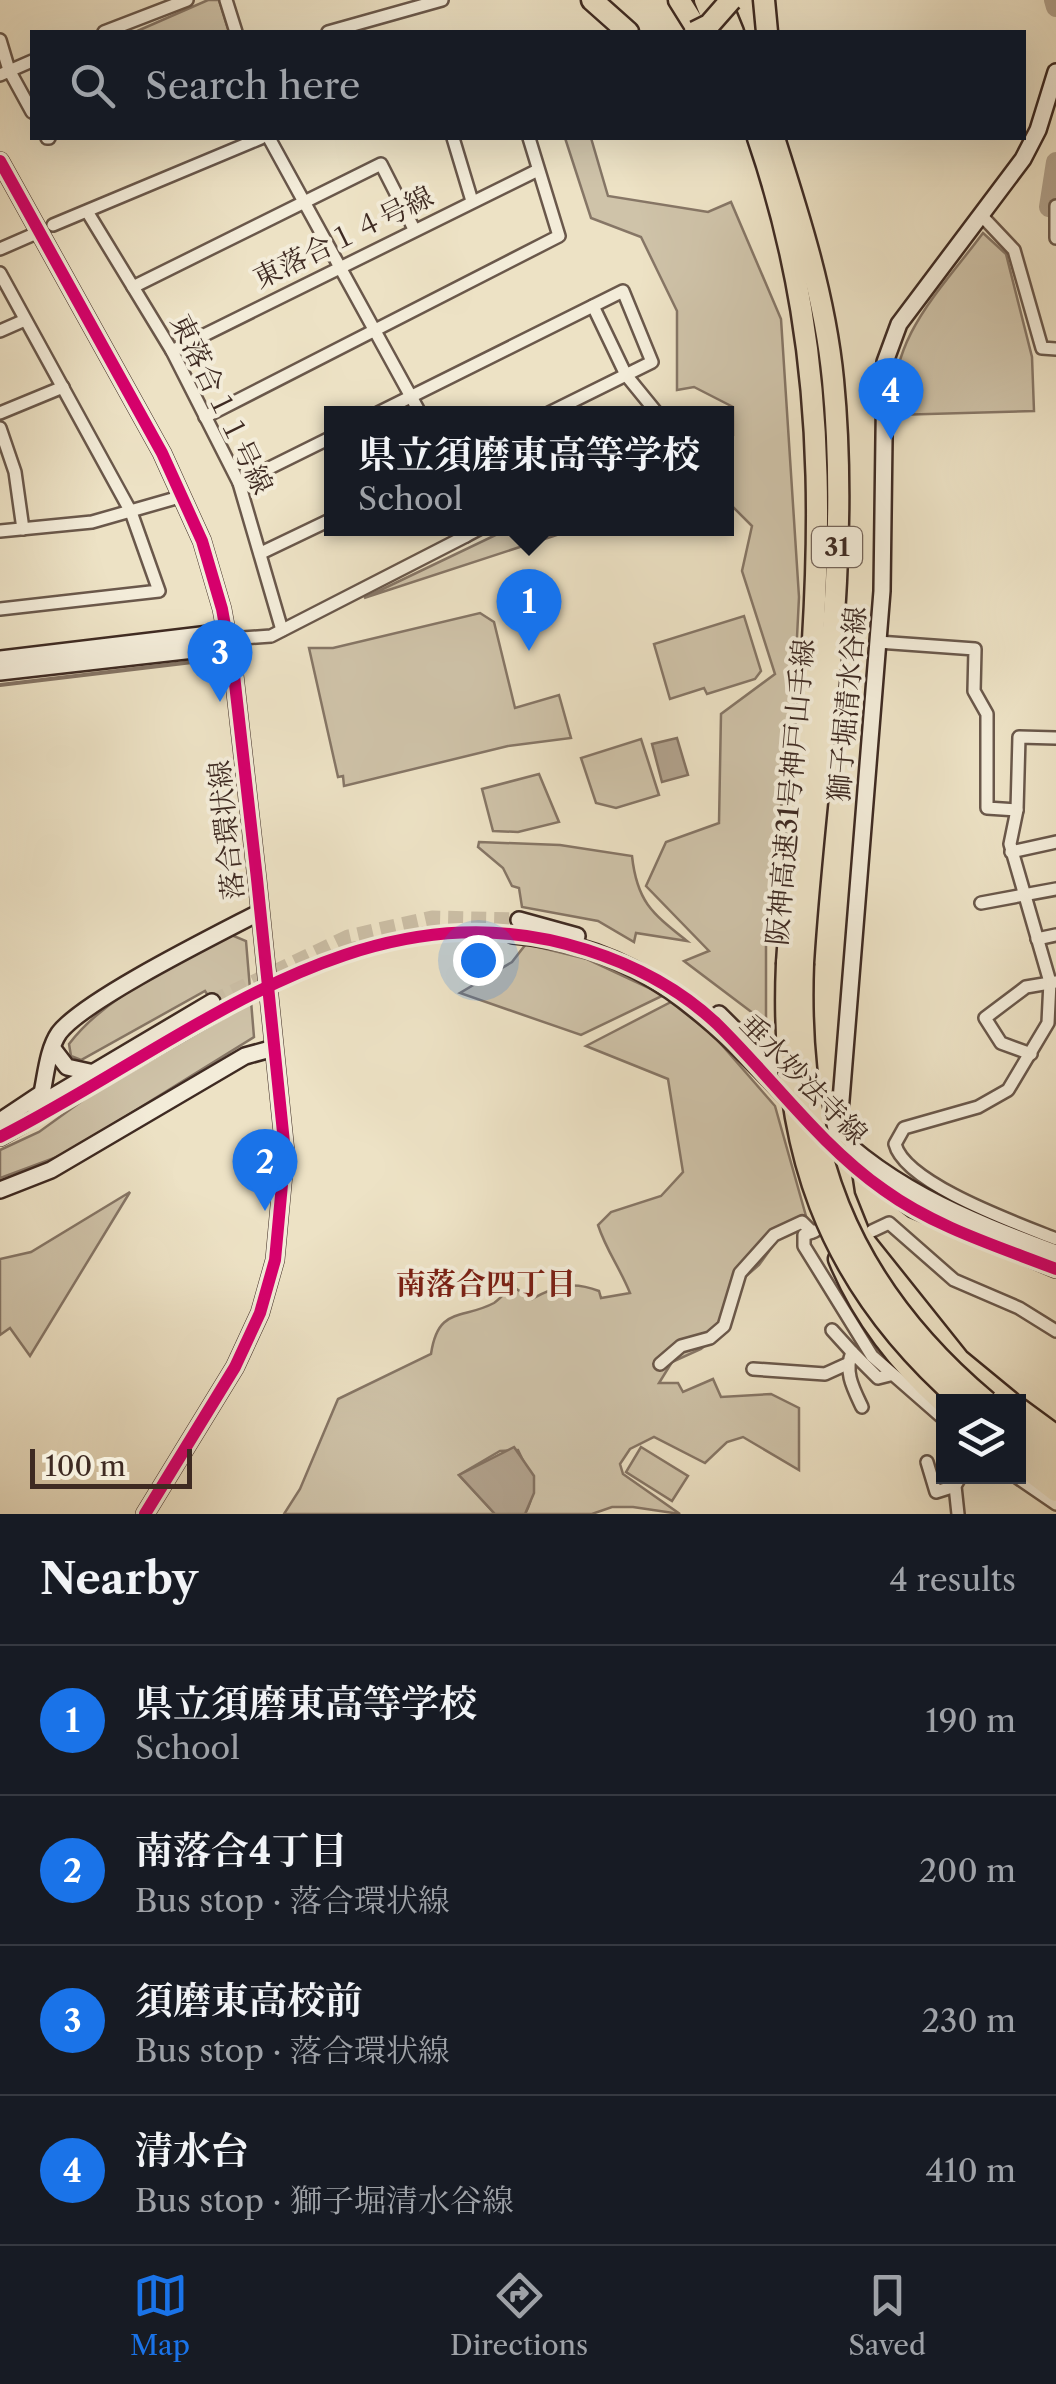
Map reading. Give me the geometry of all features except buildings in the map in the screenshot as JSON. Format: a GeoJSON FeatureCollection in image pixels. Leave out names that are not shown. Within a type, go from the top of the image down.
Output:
{"type":"FeatureCollection","features":[{"type":"Feature","properties":{"kind":"highway"},"geometry":{"type":"LineString","coordinates":[[592,0],[626,30]]}},
{"type":"Feature","properties":{"kind":"highway"},"geometry":{"type":"LineString","coordinates":[[680,0],[696,30]]}},
{"type":"Feature","properties":{"kind":"highway"},"geometry":{"type":"LineString","coordinates":[[705,0],[717,30]]}},
{"type":"Feature","properties":{"kind":"highway"},"geometry":{"type":"LineString","coordinates":[[720,0],[732,30]]}},
{"type":"Feature","properties":{"kind":"highway"},"geometry":{"type":"LineString","coordinates":[[700,30],[731,0]]}},
{"type":"Feature","properties":{"kind":"highway"},"geometry":{"type":"LineString","coordinates":[[764,0],[766,30]]}},
{"type":"Feature","properties":{"kind":"highway","name":"31"},"geometry":{"type":"LineString","coordinates":[[749,140],[794,257]]}},
{"type":"Feature","properties":{"kind":"highway","name":"阪神高速31号神戸山手線"},"geometry":{"type":"LineString","coordinates":[[759,140],[794,257],[814,382],[820,517],[787,1077],[810,1186],[862,1291],[914,1354],[955,1394]]}},
{"type":"Feature","properties":{"kind":"highway","name":"阪神高速31号神戸山手線"},"geometry":{"type":"LineString","coordinates":[[775,140],[798,213],[832,376],[838,514],[795,963],[806,1093],[816,1143],[839,1212],[876,1282],[899,1314],[979,1394]]}},
{"type":"Feature","properties":{"kind":"highway"},"geometry":{"type":"LineString","coordinates":[[789,140],[820,263],[820,306]]}},
{"type":"Feature","properties":{"kind":"highway"},"geometry":{"type":"LineString","coordinates":[[837,1143],[844,1196],[860,1236],[959,1360],[1000,1394]]}},
{"type":"Feature","properties":{"kind":"highway"},"geometry":{"type":"LineString","coordinates":[[837,1143],[826,1191],[828,1219],[853,1295],[900,1361],[936,1395]]}},
{"type":"Feature","properties":{"kind":"highway"},"geometry":{"type":"LineString","coordinates":[[1026,1414],[1056,1436]]}},
{"type":"Feature","properties":{"kind":"highway"},"geometry":{"type":"LineString","coordinates":[[1026,1433],[1056,1454]]}},
{"type":"Feature","properties":{"kind":"highway"},"geometry":{"type":"LineString","coordinates":[[1026,1452],[1056,1473]]}},
{"type":"Feature","properties":{"kind":"highway"},"geometry":{"type":"LineString","coordinates":[[1026,1468],[1056,1491]]}},
{"type":"Feature","properties":{"kind":"street"},"geometry":{"type":"LineString","coordinates":[[108,30],[150,7],[188,0]]}},
{"type":"Feature","properties":{"kind":"street"},"geometry":{"type":"LineString","coordinates":[[226,0],[235,30]]}},
{"type":"Feature","properties":{"kind":"street"},"geometry":{"type":"LineString","coordinates":[[335,30],[442,0]]}},
{"type":"Feature","properties":{"kind":"street"},"geometry":{"type":"LineString","coordinates":[[0,40],[4,73],[30,109]]}},
{"type":"Feature","properties":{"kind":"street"},"geometry":{"type":"LineString","coordinates":[[4,73],[30,62]]}},
{"type":"Feature","properties":{"kind":"street","name":"獅子堀清水谷線"},"geometry":{"type":"LineString","coordinates":[[837,1143],[878,642],[886,510],[885,362],[904,318],[1008,181],[1038,130],[1056,72]]}},
{"type":"Feature","properties":{"kind":"street"},"geometry":{"type":"LineString","coordinates":[[0,250],[256,140]]}},
{"type":"Feature","properties":{"kind":"street"},"geometry":{"type":"LineString","coordinates":[[270,140],[417,406]]}},
{"type":"Feature","properties":{"kind":"street"},"geometry":{"type":"LineString","coordinates":[[454,140],[472,201]]}},
{"type":"Feature","properties":{"kind":"street"},"geometry":{"type":"LineString","coordinates":[[205,417],[559,236],[530,140]]}},
{"type":"Feature","properties":{"kind":"street","name":"落合環状線"},"geometry":{"type":"LineString","coordinates":[[0,162],[46,228],[184,496],[212,571],[228,639],[260,912],[285,1179],[268,1285],[235,1366],[144,1514]]}},
{"type":"Feature","properties":{"kind":"street"},"geometry":{"type":"LineString","coordinates":[[133,287],[382,164],[414,229]]}},
{"type":"Feature","properties":{"kind":"street","name":"東落合１４号線"},"geometry":{"type":"LineString","coordinates":[[172,351],[341,264],[538,170]]}},
{"type":"Feature","properties":{"kind":"street"},"geometry":{"type":"LineString","coordinates":[[1056,206],[1056,238]]}},
{"type":"Feature","properties":{"kind":"street","name":"東落合１１号線"},"geometry":{"type":"LineString","coordinates":[[88,213],[172,351],[239,483],[282,630]]}},
{"type":"Feature","properties":{"kind":"street"},"geometry":{"type":"LineString","coordinates":[[982,215],[1014,250],[1042,348],[1056,349]]}},
{"type":"Feature","properties":{"kind":"street"},"geometry":{"type":"LineString","coordinates":[[0,273],[131,512],[159,591],[0,610]]}},
{"type":"Feature","properties":{"kind":"street"},"geometry":{"type":"LineString","coordinates":[[394,406],[622,292],[652,362],[565,406]]}},
{"type":"Feature","properties":{"kind":"street"},"geometry":{"type":"LineString","coordinates":[[593,306],[626,376],[650,406]]}},
{"type":"Feature","properties":{"kind":"street"},"geometry":{"type":"LineString","coordinates":[[0,331],[25,320]]}},
{"type":"Feature","properties":{"kind":"street"},"geometry":{"type":"LineString","coordinates":[[0,412],[62,387]]}},
{"type":"Feature","properties":{"kind":"street"},"geometry":{"type":"LineString","coordinates":[[0,428],[15,472],[23,529]]}},
{"type":"Feature","properties":{"kind":"street"},"geometry":{"type":"LineString","coordinates":[[239,483],[324,441]]}},
{"type":"Feature","properties":{"kind":"street"},"geometry":{"type":"LineString","coordinates":[[0,531],[131,512],[184,496]]}},
{"type":"Feature","properties":{"kind":"street"},"geometry":{"type":"LineString","coordinates":[[261,553],[324,523]]}},
{"type":"Feature","properties":{"kind":"street"},"geometry":{"type":"LineString","coordinates":[[0,659],[271,636],[457,536]]}},
{"type":"Feature","properties":{"kind":"street"},"geometry":{"type":"LineString","coordinates":[[0,672],[228,639]]}},
{"type":"Feature","properties":{"kind":"street"},"geometry":{"type":"LineString","coordinates":[[878,642],[974,649],[974,691],[987,714],[988,808],[1018,810]]}},
{"type":"Feature","properties":{"kind":"street"},"geometry":{"type":"LineString","coordinates":[[1056,738],[1018,737],[1018,810],[1011,852],[1022,896],[1053,982],[1048,1023],[1008,1090],[996,1098],[904,1128],[895,1144],[904,1161],[964,1199],[1056,1238]]}},
{"type":"Feature","properties":{"kind":"street"},"geometry":{"type":"LineString","coordinates":[[1011,852],[1056,842]]}},
{"type":"Feature","properties":{"kind":"street"},"geometry":{"type":"LineString","coordinates":[[981,903],[1056,889]]}},
{"type":"Feature","properties":{"kind":"street"},"geometry":{"type":"LineString","coordinates":[[0,1123],[42,1093],[60,1032],[87,1011],[260,912]]}},
{"type":"Feature","properties":{"kind":"street","name":"垂水妙法寺線"},"geometry":{"type":"LineString","coordinates":[[516,928],[602,954],[670,988],[716,1023],[837,1143],[913,1209],[1056,1268]]}},
{"type":"Feature","properties":{"kind":"street"},"geometry":{"type":"LineString","coordinates":[[1037,938],[1056,935]]}},
{"type":"Feature","properties":{"kind":"street"},"geometry":{"type":"LineString","coordinates":[[1032,1054],[1001,1042],[985,1018],[1026,987],[1053,982]]}},
{"type":"Feature","properties":{"kind":"street"},"geometry":{"type":"LineString","coordinates":[[0,1123],[215,1006],[0,1141]]}},
{"type":"Feature","properties":{"kind":"street"},"geometry":{"type":"LineString","coordinates":[[0,1190],[51,1170],[245,1056],[274,1048]]}},
{"type":"Feature","properties":{"kind":"street"},"geometry":{"type":"LineString","coordinates":[[54,1050],[67,1067],[94,1072]]}},
{"type":"Feature","properties":{"kind":"street","name":"垂水妙法寺線"},"geometry":{"type":"LineString","coordinates":[[837,1143],[946,1211],[1056,1253]]}},
{"type":"Feature","properties":{"kind":"street"},"geometry":{"type":"LineString","coordinates":[[660,1364],[681,1346],[710,1338],[724,1326],[734,1284],[774,1235],[802,1222],[814,1232],[804,1236],[804,1246],[872,1356],[936,1412]]}},
{"type":"Feature","properties":{"kind":"street"},"geometry":{"type":"LineString","coordinates":[[872,1231],[889,1223],[954,1280],[1019,1308],[1056,1331]]}},
{"type":"Feature","properties":{"kind":"street"},"geometry":{"type":"LineString","coordinates":[[832,1330],[849,1358],[862,1406]]}},
{"type":"Feature","properties":{"kind":"street"},"geometry":{"type":"LineString","coordinates":[[849,1358],[878,1378],[890,1375]]}},
{"type":"Feature","properties":{"kind":"street"},"geometry":{"type":"LineString","coordinates":[[752,1370],[825,1374],[849,1358]]}},
{"type":"Feature","properties":{"kind":"street"},"geometry":{"type":"LineString","coordinates":[[926,1462],[936,1492],[952,1484]]}},
{"type":"Feature","properties":{"kind":"street"},"geometry":{"type":"LineString","coordinates":[[953,1513],[958,1484]]}},
{"type":"Feature","properties":{"kind":"street"},"geometry":{"type":"LineString","coordinates":[[1026,1484],[1056,1504]]}},
{"type":"Feature","properties":{"kind":"shaded area"},"geometry":{"type":"Polygon","coordinates":[[[208,0],[219,0],[228,30],[140,30],[208,0]]]}},
{"type":"Feature","properties":{"kind":"shaded area"},"geometry":{"type":"Polygon","coordinates":[[[566,140],[592,140],[608,196],[708,212],[731,202],[781,319],[799,597],[793,718],[766,921],[766,1023],[684,961],[709,951],[646,886],[666,842],[719,823],[721,714],[775,674],[742,571],[752,526],[734,508],[734,406],[694,387],[677,390],[677,311],[641,237],[591,218],[566,140]]]}},
{"type":"Feature","properties":{"kind":"shaded area"},"geometry":{"type":"Polygon","coordinates":[[[983,233],[1006,254],[1032,357],[1034,411],[894,415],[894,387],[908,339],[934,296],[983,233]]]}},
{"type":"Feature","properties":{"kind":"shaded area"},"geometry":{"type":"Polygon","coordinates":[[[493,536],[554,536],[364,598],[493,536]]]}},
{"type":"Feature","properties":{"kind":"shaded area"},"geometry":{"type":"Polygon","coordinates":[[[480,613],[494,622],[515,708],[559,695],[571,738],[508,746],[344,786],[343,776],[338,777],[309,648],[333,648],[480,613]]]}},
{"type":"Feature","properties":{"kind":"shaded area"},"geometry":{"type":"Polygon","coordinates":[[[744,616],[761,671],[755,679],[707,694],[704,688],[670,699],[654,644],[744,616]]]}},
{"type":"Feature","properties":{"kind":"shaded area"},"geometry":{"type":"Polygon","coordinates":[[[677,738],[688,775],[662,782],[652,744],[677,738]]]}},
{"type":"Feature","properties":{"kind":"shaded area"},"geometry":{"type":"Polygon","coordinates":[[[641,739],[659,795],[616,808],[596,803],[581,758],[641,739]]]}},
{"type":"Feature","properties":{"kind":"shaded area"},"geometry":{"type":"Polygon","coordinates":[[[539,774],[559,822],[518,832],[493,831],[482,789],[539,774]]]}},
{"type":"Feature","properties":{"kind":"shaded area"},"geometry":{"type":"Polygon","coordinates":[[[479,842],[560,845],[632,856],[642,896],[687,941],[636,933],[634,942],[598,921],[522,907],[519,888],[512,886],[503,868],[478,847],[479,842]]]}},
{"type":"Feature","properties":{"kind":"shaded area"},"geometry":{"type":"Polygon","coordinates":[[[229,934],[246,941],[254,1037],[65,1154],[0,1178],[0,1150],[39,1132],[104,1085],[221,1015],[205,991],[81,1060],[71,1056],[69,1044],[103,1010],[143,982],[229,934]]]}},
{"type":"Feature","properties":{"kind":"shaded area"},"geometry":{"type":"Polygon","coordinates":[[[526,944],[587,959],[664,995],[581,1035],[460,993],[512,962],[526,944]]]}},
{"type":"Feature","properties":{"kind":"shaded area"},"geometry":{"type":"Polygon","coordinates":[[[671,1002],[714,1036],[775,1106],[806,1216],[787,1226],[759,1265],[738,1283],[728,1327],[701,1349],[672,1362],[659,1383],[678,1383],[683,1392],[713,1379],[721,1397],[771,1394],[799,1408],[799,1470],[743,1437],[727,1442],[705,1463],[654,1437],[630,1449],[620,1464],[623,1474],[680,1514],[612,1507],[592,1514],[525,1514],[532,1489],[518,1450],[500,1451],[459,1475],[495,1514],[284,1514],[300,1489],[338,1399],[431,1354],[439,1328],[446,1321],[494,1303],[512,1286],[532,1299],[573,1285],[599,1291],[601,1298],[630,1293],[598,1225],[611,1212],[661,1196],[683,1172],[668,1079],[586,1046],[671,1002]]]}},
{"type":"Feature","properties":{"kind":"shaded area"},"geometry":{"type":"Polygon","coordinates":[[[130,1192],[30,1356],[10,1328],[0,1335],[0,1259],[31,1252],[130,1192]]]}},
{"type":"Feature","properties":{"kind":"shaded area"},"geometry":{"type":"Polygon","coordinates":[[[514,1447],[534,1476],[534,1493],[525,1514],[495,1514],[459,1475],[514,1447]]]}},
{"type":"Feature","properties":{"kind":"shaded area"},"geometry":{"type":"Polygon","coordinates":[[[641,1447],[688,1476],[672,1501],[626,1472],[641,1447]]]}},
{"type":"Feature","properties":{"kind":"waterway"},"geometry":{"type":"LineString","coordinates":[[1054,0],[1056,7]]}},
{"type":"Feature","properties":{"kind":"waterway"},"geometry":{"type":"LineString","coordinates":[[1049,207],[1056,162]]}},
{"type":"Feature","properties":{"kind":"waterway"},"geometry":{"type":"LineString","coordinates":[[0,685],[201,661]]}},
{"type":"Feature","properties":{"kind":"tunnel"},"geometry":{"type":"LineString","coordinates":[[212,1002],[348,937],[432,918],[519,920]]}},
{"type":"Feature","properties":{"kind":"tunnel"},"geometry":{"type":"LineString","coordinates":[[218,1011],[349,950],[433,932],[513,935]]}},
{"type":"Feature","properties":{"kind":"cycle path"},"geometry":{"type":"LineString","coordinates":[[0,161],[162,453],[202,541],[222,609],[234,675],[257,879],[285,1152],[275,1260],[260,1313],[235,1367],[145,1514]]}},
{"type":"Feature","properties":{"kind":"cycle path"},"geometry":{"type":"LineString","coordinates":[[0,1137],[279,981],[352,953],[427,936],[505,934],[587,950],[622,963],[672,990],[717,1024],[839,1153],[884,1190],[945,1225],[1056,1269]]}},
{"type":"Feature","properties":{"kind":"place","name":"清水台"},"geometry":{"type":"Point","coordinates":[891,440]}},
{"type":"Feature","properties":{"kind":"place","name":"県立須磨東高等学校"},"geometry":{"type":"Point","coordinates":[529,651]}},
{"type":"Feature","properties":{"kind":"place","name":"須磨東高校前"},"geometry":{"type":"Point","coordinates":[220,702]}},
{"type":"Feature","properties":{"kind":"place","name":"南落合4丁目"},"geometry":{"type":"Point","coordinates":[265,1211]}},
{"type":"Feature","properties":{"kind":"district","name":"南落合四丁目"},"geometry":{"type":"Point","coordinates":[486,1283]}}]}
